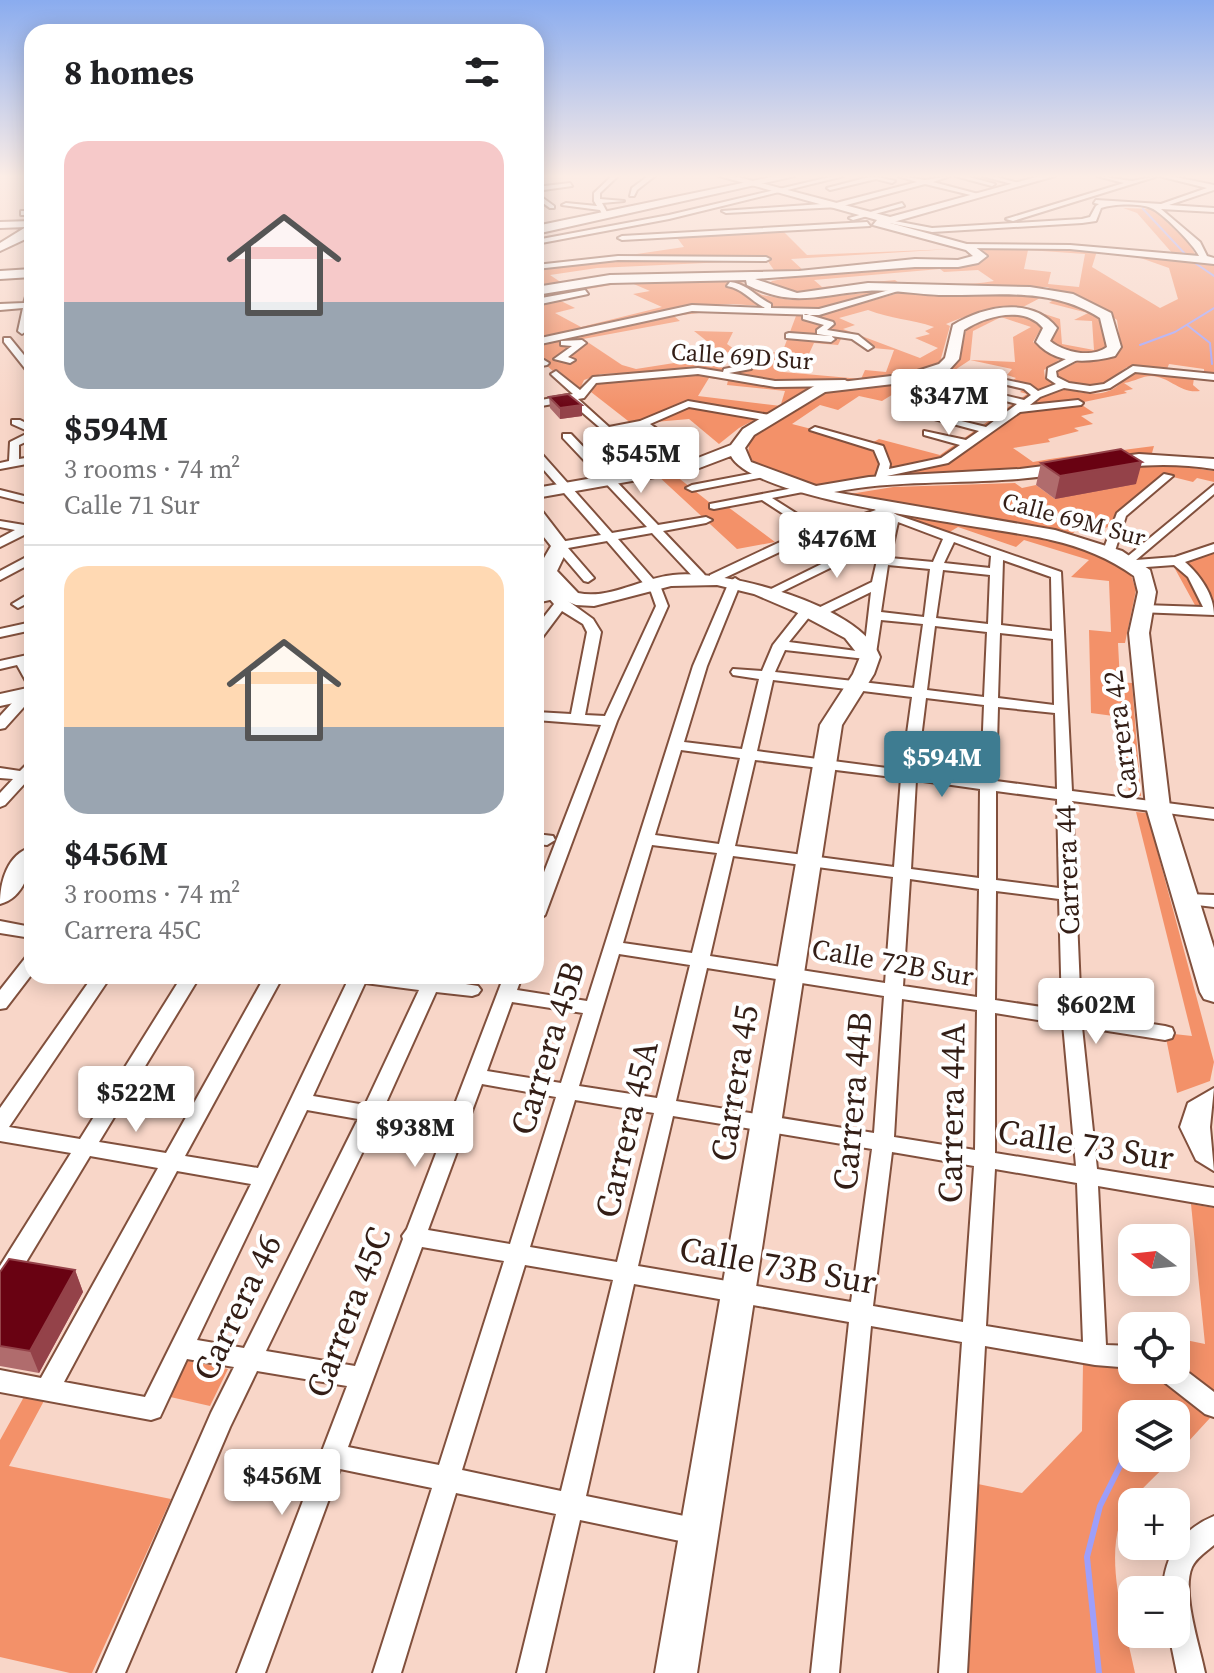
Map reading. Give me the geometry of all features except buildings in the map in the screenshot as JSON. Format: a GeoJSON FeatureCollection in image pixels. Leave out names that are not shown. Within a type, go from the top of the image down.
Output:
{"type":"FeatureCollection","features":[{"type":"Feature","properties":{"kind":"main road"},"geometry":{"type":"LineString","coordinates":[[0,275],[24,274]]}},
{"type":"Feature","properties":{"kind":"main road"},"geometry":{"type":"LineString","coordinates":[[0,282],[24,280]]}},
{"type":"Feature","properties":{"kind":"street"},"geometry":{"type":"LineString","coordinates":[[544,266],[640,254]]}},
{"type":"Feature","properties":{"kind":"street"},"geometry":{"type":"LineString","coordinates":[[544,293],[610,279],[760,281],[976,260],[981,254]]}},
{"type":"Feature","properties":{"kind":"street"},"geometry":{"type":"LineString","coordinates":[[1142,254],[1212,261]]}},
{"type":"Feature","properties":{"kind":"street"},"geometry":{"type":"LineString","coordinates":[[618,258],[766,259]]}},
{"type":"Feature","properties":{"kind":"street"},"geometry":{"type":"LineString","coordinates":[[727,281],[740,285],[752,298],[775,311]]}},
{"type":"Feature","properties":{"kind":"street"},"geometry":{"type":"LineString","coordinates":[[760,281],[783,297],[819,297],[870,287],[1046,290],[1092,307],[1111,322],[1113,350],[1098,356],[1078,356],[1050,371],[1052,378],[1063,385],[1104,387],[1126,371],[1154,369],[1214,377]]}},
{"type":"Feature","properties":{"kind":"street"},"geometry":{"type":"LineString","coordinates":[[544,340],[692,308],[735,306],[803,312],[838,308],[904,288]]}},
{"type":"Feature","properties":{"kind":"street"},"geometry":{"type":"LineString","coordinates":[[544,294],[585,292]]}},
{"type":"Feature","properties":{"kind":"street"},"geometry":{"type":"LineString","coordinates":[[0,297],[24,299]]}},
{"type":"Feature","properties":{"kind":"street"},"geometry":{"type":"LineString","coordinates":[[0,307],[24,301]]}},
{"type":"Feature","properties":{"kind":"street"},"geometry":{"type":"LineString","coordinates":[[803,312],[830,324],[820,332],[851,336],[868,347]]}},
{"type":"Feature","properties":{"kind":"street","name":"Calle 69D Sur"},"geometry":{"type":"LineString","coordinates":[[593,376],[723,373],[775,384],[845,383],[921,376],[944,367],[952,359],[956,331],[962,325],[984,316],[1010,312],[1047,322],[1050,328],[1044,337],[1045,345],[1078,356]]}},
{"type":"Feature","properties":{"kind":"street"},"geometry":{"type":"LineString","coordinates":[[24,332],[4,342],[24,363]]}},
{"type":"Feature","properties":{"kind":"street"},"geometry":{"type":"LineString","coordinates":[[789,336],[824,339],[851,336]]}},
{"type":"Feature","properties":{"kind":"street"},"geometry":{"type":"LineString","coordinates":[[544,342],[582,343],[559,359],[570,360]]}},
{"type":"Feature","properties":{"kind":"street"},"geometry":{"type":"LineString","coordinates":[[723,373],[748,367],[751,360]]}},
{"type":"Feature","properties":{"kind":"street"},"geometry":{"type":"LineString","coordinates":[[544,401],[577,398],[593,376],[618,365]]}},
{"type":"Feature","properties":{"kind":"street"},"geometry":{"type":"LineString","coordinates":[[556,374],[607,430],[655,472]]}},
{"type":"Feature","properties":{"kind":"street"},"geometry":{"type":"LineString","coordinates":[[974,376],[1027,387],[1037,395]]}},
{"type":"Feature","properties":{"kind":"street"},"geometry":{"type":"LineString","coordinates":[[1198,376],[1204,388]]}},
{"type":"Feature","properties":{"kind":"street"},"geometry":{"type":"LineString","coordinates":[[544,492],[699,464],[737,448],[744,435],[821,388],[845,383]]}},
{"type":"Feature","properties":{"kind":"street"},"geometry":{"type":"LineString","coordinates":[[815,492],[936,464],[1037,395],[1063,385]]}},
{"type":"Feature","properties":{"kind":"street"},"geometry":{"type":"LineString","coordinates":[[957,387],[1015,410]]}},
{"type":"Feature","properties":{"kind":"street"},"geometry":{"type":"LineString","coordinates":[[939,399],[1015,410],[1078,403]]}},
{"type":"Feature","properties":{"kind":"street"},"geometry":{"type":"LineString","coordinates":[[607,430],[643,424],[692,404],[770,418]]}},
{"type":"Feature","properties":{"kind":"street"},"geometry":{"type":"LineString","coordinates":[[920,412],[987,430]]}},
{"type":"Feature","properties":{"kind":"street"},"geometry":{"type":"LineString","coordinates":[[16,422],[24,428]]}},
{"type":"Feature","properties":{"kind":"street"},"geometry":{"type":"LineString","coordinates":[[643,424],[699,464]]}},
{"type":"Feature","properties":{"kind":"street"},"geometry":{"type":"LineString","coordinates":[[815,430],[879,448],[884,455],[881,476]]}},
{"type":"Feature","properties":{"kind":"street"},"geometry":{"type":"LineString","coordinates":[[928,433],[968,444]]}},
{"type":"Feature","properties":{"kind":"street"},"geometry":{"type":"LineString","coordinates":[[567,436],[654,529],[707,577],[769,593],[812,612],[859,640],[870,657]]}},
{"type":"Feature","properties":{"kind":"street"},"geometry":{"type":"LineString","coordinates":[[7,465],[14,444],[24,438]]}},
{"type":"Feature","properties":{"kind":"street"},"geometry":{"type":"LineString","coordinates":[[737,448],[741,461],[765,474],[882,511],[950,537],[996,563]]}},
{"type":"Feature","properties":{"kind":"street"},"geometry":{"type":"LineString","coordinates":[[881,476],[1020,474],[1133,457],[1214,466]]}},
{"type":"Feature","properties":{"kind":"street"},"geometry":{"type":"LineString","coordinates":[[714,506],[882,484],[1035,478],[1139,461],[1214,466]]}},
{"type":"Feature","properties":{"kind":"street"},"geometry":{"type":"LineString","coordinates":[[544,463],[660,595],[661,611],[610,721],[544,894]]}},
{"type":"Feature","properties":{"kind":"street"},"geometry":{"type":"LineString","coordinates":[[692,488],[765,474]]}},
{"type":"Feature","properties":{"kind":"street"},"geometry":{"type":"LineString","coordinates":[[1109,551],[1121,515],[1168,476]]}},
{"type":"Feature","properties":{"kind":"street"},"geometry":{"type":"LineString","coordinates":[[1131,563],[1214,488]]}},
{"type":"Feature","properties":{"kind":"street"},"geometry":{"type":"LineString","coordinates":[[0,493],[24,499]]}},
{"type":"Feature","properties":{"kind":"street"},"geometry":{"type":"LineString","coordinates":[[767,500],[818,532]]}},
{"type":"Feature","properties":{"kind":"street"},"geometry":{"type":"LineString","coordinates":[[557,599],[593,600],[651,584],[707,577],[818,532],[882,511]]}},
{"type":"Feature","properties":{"kind":"street","name":"Calle 69M Sur"},"geometry":{"type":"LineString","coordinates":[[882,511],[1022,527],[1109,551],[1131,563],[1177,561],[1214,548]]}},
{"type":"Feature","properties":{"kind":"street","name":"Carrera 45"},"geometry":{"type":"LineString","coordinates":[[676,1673],[831,725],[838,707],[867,671],[870,657],[878,584],[889,535],[882,511]]}},
{"type":"Feature","properties":{"kind":"street"},"geometry":{"type":"LineString","coordinates":[[577,719],[594,632],[588,622],[557,599],[545,582],[546,570],[560,546],[706,520]]}},
{"type":"Feature","properties":{"kind":"street"},"geometry":{"type":"LineString","coordinates":[[0,524],[24,526]]}},
{"type":"Feature","properties":{"kind":"street"},"geometry":{"type":"LineString","coordinates":[[544,525],[588,578]]}},
{"type":"Feature","properties":{"kind":"street"},"geometry":{"type":"LineString","coordinates":[[0,543],[24,530]]}},
{"type":"Feature","properties":{"kind":"street"},"geometry":{"type":"LineString","coordinates":[[769,593],[889,535]]}},
{"type":"Feature","properties":{"kind":"street","name":"Carrera 44B"},"geometry":{"type":"LineString","coordinates":[[825,1673],[861,1314],[883,1143],[909,775],[937,566],[950,537]]}},
{"type":"Feature","properties":{"kind":"street"},"geometry":{"type":"LineString","coordinates":[[883,561],[937,566],[996,563]]}},
{"type":"Feature","properties":{"kind":"street"},"geometry":{"type":"LineString","coordinates":[[1177,561],[1193,575],[1213,611]]}},
{"type":"Feature","properties":{"kind":"street"},"geometry":{"type":"LineString","coordinates":[[0,576],[24,562]]}},
{"type":"Feature","properties":{"kind":"street","name":"Carrera 44"},"geometry":{"type":"LineString","coordinates":[[996,563],[1057,575],[1072,1021],[1087,1176],[1095,1355]]}},
{"type":"Feature","properties":{"kind":"street","name":"Carrera 44A"},"geometry":{"type":"LineString","coordinates":[[953,1673],[985,1160],[986,884],[996,563]]}},
{"type":"Feature","properties":{"kind":"street","name":"Carrera 42"},"geometry":{"type":"LineString","coordinates":[[1131,563],[1147,585],[1139,633],[1158,807],[1214,992]]}},
{"type":"Feature","properties":{"kind":"street"},"geometry":{"type":"LineString","coordinates":[[544,622],[557,599],[568,596],[546,570]]}},
{"type":"Feature","properties":{"kind":"street","name":"Carrera 45B"},"geometry":{"type":"LineString","coordinates":[[387,1673],[700,666],[735,582]]}},
{"type":"Feature","properties":{"kind":"street"},"geometry":{"type":"LineString","coordinates":[[812,612],[878,584]]}},
{"type":"Feature","properties":{"kind":"street"},"geometry":{"type":"LineString","coordinates":[[1143,609],[1213,611]]}},
{"type":"Feature","properties":{"kind":"street","name":"Carrera 45A"},"geometry":{"type":"LineString","coordinates":[[531,1673],[767,676],[780,645],[812,612]]}},
{"type":"Feature","properties":{"kind":"street"},"geometry":{"type":"LineString","coordinates":[[874,615],[1059,636]]}},
{"type":"Feature","properties":{"kind":"street"},"geometry":{"type":"LineString","coordinates":[[0,633],[24,628]]}},
{"type":"Feature","properties":{"kind":"street"},"geometry":{"type":"LineString","coordinates":[[780,645],[870,657]]}},
{"type":"Feature","properties":{"kind":"street"},"geometry":{"type":"LineString","coordinates":[[0,665],[24,660]]}},
{"type":"Feature","properties":{"kind":"street"},"geometry":{"type":"LineString","coordinates":[[738,672],[1062,710]]}},
{"type":"Feature","properties":{"kind":"street"},"geometry":{"type":"LineString","coordinates":[[0,700],[24,691]]}},
{"type":"Feature","properties":{"kind":"street"},"geometry":{"type":"LineString","coordinates":[[0,725],[24,697]]}},
{"type":"Feature","properties":{"kind":"street"},"geometry":{"type":"LineString","coordinates":[[544,720],[610,721]]}},
{"type":"Feature","properties":{"kind":"street"},"geometry":{"type":"LineString","coordinates":[[675,745],[1214,814]]}},
{"type":"Feature","properties":{"kind":"street"},"geometry":{"type":"LineString","coordinates":[[0,773],[24,773]]}},
{"type":"Feature","properties":{"kind":"street"},"geometry":{"type":"LineString","coordinates":[[0,802],[24,778]]}},
{"type":"Feature","properties":{"kind":"street"},"geometry":{"type":"LineString","coordinates":[[646,839],[1068,895]]}},
{"type":"Feature","properties":{"kind":"street"},"geometry":{"type":"LineString","coordinates":[[0,896],[24,865]]}},
{"type":"Feature","properties":{"kind":"street"},"geometry":{"type":"LineString","coordinates":[[1186,899],[1214,901]]}},
{"type":"Feature","properties":{"kind":"street"},"geometry":{"type":"LineString","coordinates":[[0,927],[24,931]]}},
{"type":"Feature","properties":{"kind":"street","name":"Calle 72B Sur"},"geometry":{"type":"LineString","coordinates":[[612,947],[791,973],[1072,1021],[1165,1033]]}},
{"type":"Feature","properties":{"kind":"street"},"geometry":{"type":"LineString","coordinates":[[0,1003],[24,972]]}},
{"type":"Feature","properties":{"kind":"street"},"geometry":{"type":"LineString","coordinates":[[0,1124],[96,984]]}},
{"type":"Feature","properties":{"kind":"street"},"geometry":{"type":"LineString","coordinates":[[0,1285],[186,984]]}},
{"type":"Feature","properties":{"kind":"street"},"geometry":{"type":"LineString","coordinates":[[47,1389],[270,984]]}},
{"type":"Feature","properties":{"kind":"street"},"geometry":{"type":"LineString","coordinates":[[0,1381],[151,1409],[265,1178],[355,984]]}},
{"type":"Feature","properties":{"kind":"street","name":"Carrera 46"},"geometry":{"type":"LineString","coordinates":[[111,1673],[249,1359],[371,1114],[430,984]]}},
{"type":"Feature","properties":{"kind":"street"},"geometry":{"type":"LineString","coordinates":[[448,984],[472,990]]}},
{"type":"Feature","properties":{"kind":"street"},"geometry":{"type":"LineString","coordinates":[[509,986],[593,1008]]}},
{"type":"Feature","properties":{"kind":"street","name":"Carrera 45C"},"geometry":{"type":"LineString","coordinates":[[251,1673],[359,1377],[509,986]]}},
{"type":"Feature","properties":{"kind":"street","name":"Calle 73 Sur"},"geometry":{"type":"LineString","coordinates":[[475,1076],[1214,1197]]}},
{"type":"Feature","properties":{"kind":"street"},"geometry":{"type":"LineString","coordinates":[[1214,1099],[1200,1107],[1194,1118],[1200,1143],[1214,1159]]}},
{"type":"Feature","properties":{"kind":"street"},"geometry":{"type":"LineString","coordinates":[[301,1101],[371,1114]]}},
{"type":"Feature","properties":{"kind":"street"},"geometry":{"type":"LineString","coordinates":[[0,1133],[265,1178]]}},
{"type":"Feature","properties":{"kind":"street","name":"Calle 73B Sur"},"geometry":{"type":"LineString","coordinates":[[413,1236],[1095,1355],[1118,1356]]}},
{"type":"Feature","properties":{"kind":"street"},"geometry":{"type":"LineString","coordinates":[[181,1348],[359,1377]]}},
{"type":"Feature","properties":{"kind":"street"},"geometry":{"type":"LineString","coordinates":[[1185,1384],[1214,1406]]}},
{"type":"Feature","properties":{"kind":"street"},"geometry":{"type":"LineString","coordinates":[[331,1455],[699,1532]]}},
{"type":"Feature","properties":{"kind":"street"},"geometry":{"type":"LineString","coordinates":[[1191,1673],[1178,1599],[1179,1566],[1190,1549],[1214,1529]]}},
{"type":"Feature","properties":{"kind":"shaded area"},"geometry":{"type":"Polygon","coordinates":[[[636,254],[870,254],[791,259],[805,272],[776,273],[767,260],[597,268],[550,275],[565,285],[544,288],[544,268],[636,254]]]}},
{"type":"Feature","properties":{"kind":"shaded area"},"geometry":{"type":"Polygon","coordinates":[[[986,254],[1027,254],[1024,269],[1051,272],[1048,284],[1079,287],[1085,254],[1096,254],[1092,267],[1160,308],[1178,299],[1169,268],[1135,256],[1214,265],[1214,374],[1204,374],[1204,369],[1169,364],[1167,369],[1127,367],[1104,384],[1094,387],[1058,380],[1056,372],[1080,361],[1117,355],[1121,349],[1117,320],[1097,306],[1047,287],[947,290],[895,285],[801,297],[767,286],[772,281],[788,278],[975,264],[989,257],[986,254]],[[940,269],[814,280],[822,287],[895,280],[899,283],[958,284],[994,281],[978,270],[944,272],[940,269]]]}},
{"type":"Feature","properties":{"kind":"shaded area"},"geometry":{"type":"Polygon","coordinates":[[[1168,254],[1195,254],[1197,257],[1168,254]]]}},
{"type":"Feature","properties":{"kind":"shaded area"},"geometry":{"type":"Polygon","coordinates":[[[738,280],[762,295],[792,300],[886,291],[815,310],[733,304],[688,306],[544,337],[544,292],[622,283],[582,290],[559,300],[575,308],[555,313],[581,327],[662,307],[633,294],[650,291],[631,283],[738,280]]]}},
{"type":"Feature","properties":{"kind":"shaded area"},"geometry":{"type":"Polygon","coordinates":[[[1042,292],[1083,306],[1102,324],[1106,336],[1104,351],[1090,354],[1068,352],[1051,340],[1057,326],[1045,317],[1017,310],[987,312],[946,324],[950,326],[940,362],[924,371],[871,381],[808,382],[734,373],[754,366],[754,358],[740,351],[722,353],[694,331],[733,332],[727,344],[734,349],[782,353],[796,316],[715,311],[674,316],[680,321],[583,339],[622,365],[636,369],[706,358],[726,370],[601,374],[584,380],[579,391],[559,371],[554,372],[544,363],[544,342],[708,308],[801,314],[824,325],[817,332],[842,337],[838,345],[814,343],[808,356],[791,355],[783,372],[861,379],[865,370],[886,372],[894,350],[873,348],[856,336],[829,333],[826,330],[833,324],[809,314],[835,311],[899,293],[1042,292]],[[1044,296],[1023,307],[1060,319],[1062,344],[1094,350],[1092,321],[1074,320],[1088,313],[1049,303],[1055,299],[1044,296]],[[868,310],[839,318],[855,325],[843,329],[920,358],[938,348],[915,338],[930,334],[925,331],[934,327],[868,310]]]}},
{"type":"Feature","properties":{"kind":"shaded area"},"geometry":{"type":"Polygon","coordinates":[[[997,315],[1034,319],[1043,325],[1033,342],[1062,358],[1044,370],[1045,378],[1060,386],[1080,392],[1100,393],[1116,387],[1137,371],[1194,378],[1193,385],[1200,391],[1186,390],[1151,376],[1124,383],[1133,389],[1079,403],[1094,413],[1081,416],[1093,424],[1074,428],[1079,431],[1048,439],[1050,442],[1013,448],[1033,462],[1154,446],[1152,453],[1000,472],[885,475],[811,486],[756,464],[748,456],[749,442],[755,436],[833,389],[916,380],[948,370],[959,360],[966,330],[997,315]],[[1001,317],[973,331],[970,360],[1015,362],[1013,337],[1031,327],[1001,317]],[[970,360],[929,387],[911,383],[882,401],[859,396],[838,410],[820,405],[792,424],[870,444],[879,439],[940,455],[1027,394],[1020,392],[1025,388],[1009,383],[1016,378],[1007,375],[1012,369],[970,360]]]}},
{"type":"Feature","properties":{"kind":"shaded area"},"geometry":{"type":"Polygon","coordinates":[[[688,374],[812,387],[781,404],[785,391],[727,385],[728,380],[709,378],[698,396],[781,406],[739,428],[719,444],[689,419],[632,424],[591,392],[600,380],[688,374]]]}},
{"type":"Feature","properties":{"kind":"shaded area"},"geometry":{"type":"Polygon","coordinates":[[[1165,464],[1214,471],[1214,482],[1197,478],[1193,482],[1165,475],[1118,513],[1111,526],[1097,531],[1079,528],[1071,535],[1017,522],[850,494],[893,487],[1015,483],[1022,488],[1036,485],[1055,499],[1127,466],[1165,464]]]}},
{"type":"Feature","properties":{"kind":"shaded area"},"geometry":{"type":"Polygon","coordinates":[[[671,472],[714,506],[724,504],[775,542],[737,549],[657,475],[671,472]]]}},
{"type":"Feature","properties":{"kind":"shaded area"},"geometry":{"type":"Polygon","coordinates":[[[883,508],[1003,527],[1108,557],[1130,572],[1136,590],[1125,643],[1118,643],[1120,682],[1132,683],[1141,796],[1129,794],[1121,717],[1091,713],[1089,630],[1111,632],[1109,581],[1071,577],[1089,560],[1024,540],[1016,547],[958,527],[948,533],[883,508]]]}},
{"type":"Feature","properties":{"kind":"shaded area"},"geometry":{"type":"Polygon","coordinates":[[[1214,552],[1214,604],[1196,607],[1174,567],[1214,552]]]}},
{"type":"Feature","properties":{"kind":"shaded area"},"geometry":{"type":"Polygon","coordinates":[[[1136,812],[1147,813],[1214,1062],[1210,1081],[1177,1093],[1165,1033],[1192,1036],[1136,812]]]}},
{"type":"Feature","properties":{"kind":"shaded area"},"geometry":{"type":"Polygon","coordinates":[[[1191,1204],[1214,1208],[1214,1393],[1190,1375],[1190,1341],[1205,1344],[1191,1204]]]}},
{"type":"Feature","properties":{"kind":"shaded area"},"geometry":{"type":"Polygon","coordinates":[[[184,1360],[228,1369],[210,1406],[166,1396],[184,1360]]]}},
{"type":"Feature","properties":{"kind":"shaded area"},"geometry":{"type":"Polygon","coordinates":[[[1083,1363],[1118,1363],[1118,1384],[1169,1384],[1188,1400],[1118,1400],[1118,1472],[1159,1472],[1143,1488],[1118,1488],[1115,1567],[1118,1648],[1129,1648],[1135,1673],[960,1673],[973,1483],[1022,1493],[1082,1431],[1083,1363]]]}},
{"type":"Feature","properties":{"kind":"shaded area"},"geometry":{"type":"Polygon","coordinates":[[[25,1395],[45,1399],[9,1466],[171,1499],[92,1673],[70,1673],[0,1657],[0,1440],[25,1395]]]}},
{"type":"Feature","properties":{"kind":"shaded area"},"geometry":{"type":"Polygon","coordinates":[[[1190,1402],[1210,1418],[1190,1440],[1190,1402]]]}},
{"type":"Feature","properties":{"kind":"waterway"},"geometry":{"type":"LineString","coordinates":[[1185,254],[1188,257]]}},
{"type":"Feature","properties":{"kind":"waterway"},"geometry":{"type":"LineString","coordinates":[[1195,263],[1214,276]]}},
{"type":"Feature","properties":{"kind":"waterway"},"geometry":{"type":"LineString","coordinates":[[1140,345],[1175,332],[1214,308]]}},
{"type":"Feature","properties":{"kind":"waterway"},"geometry":{"type":"LineString","coordinates":[[1187,325],[1210,343],[1212,364]]}},
{"type":"Feature","properties":{"kind":"waterway"},"geometry":{"type":"LineString","coordinates":[[1099,1673],[1087,1557],[1100,1506],[1118,1470]]}}]}
